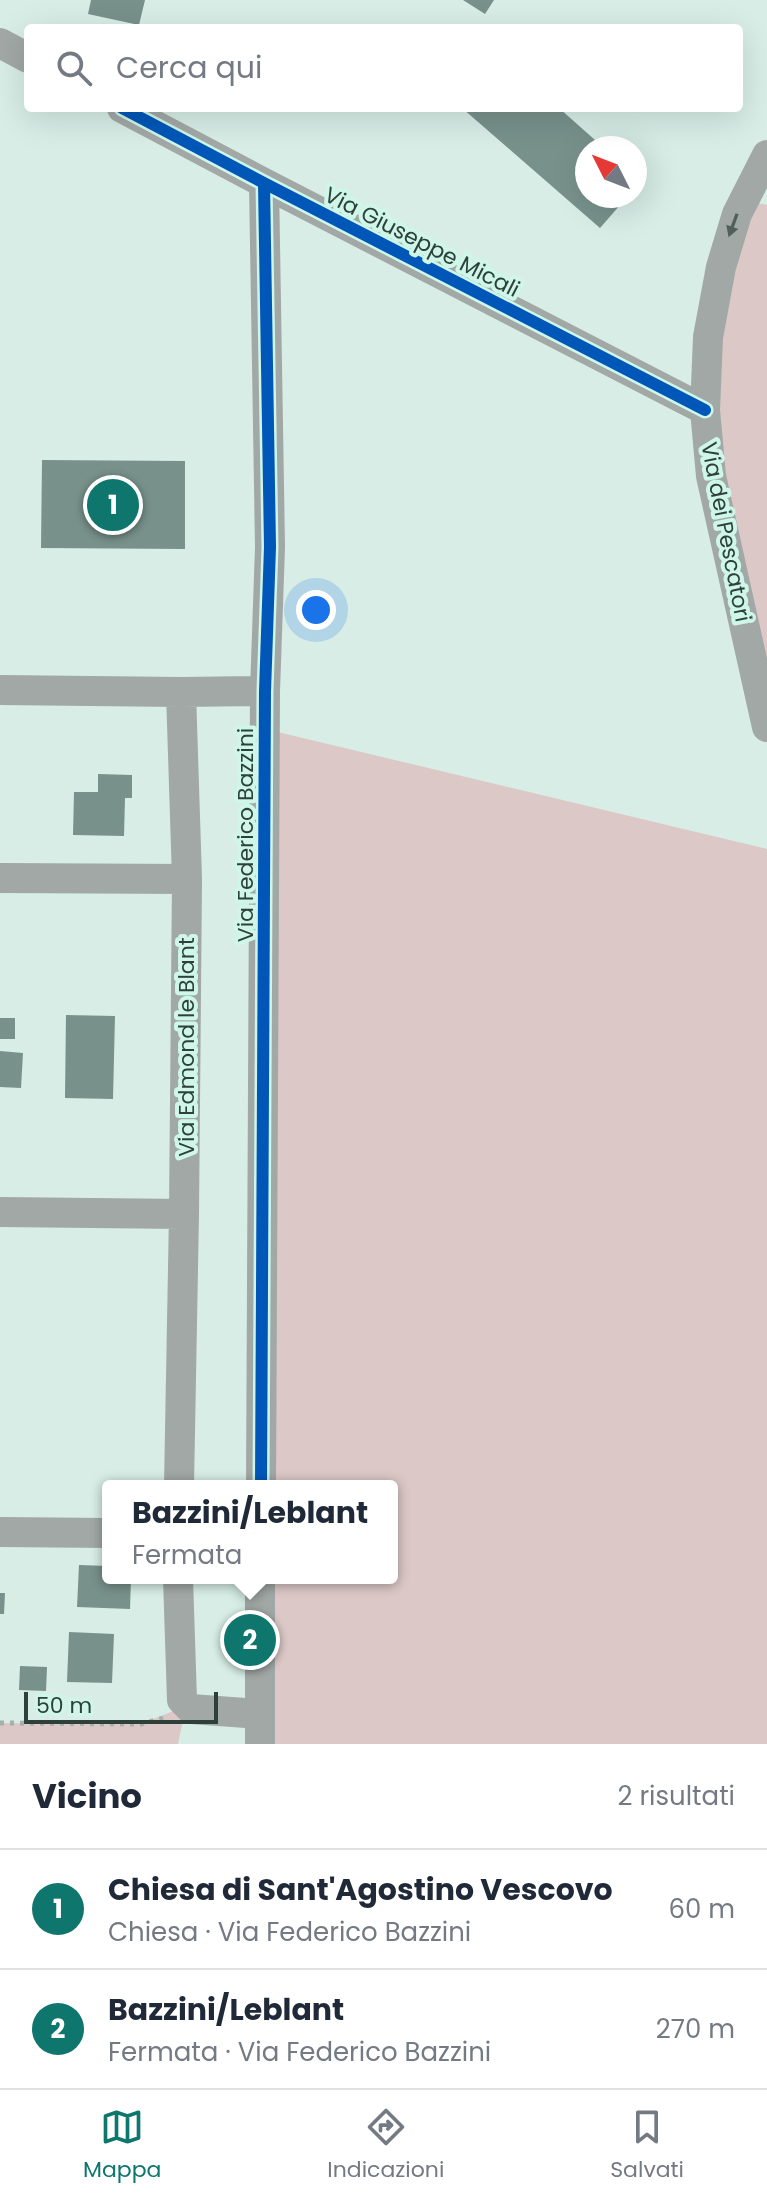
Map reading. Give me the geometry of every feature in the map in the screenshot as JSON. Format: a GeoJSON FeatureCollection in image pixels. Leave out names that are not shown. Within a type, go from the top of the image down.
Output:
{"type":"FeatureCollection","features":[{"type":"Feature","properties":{"kind":"street"},"geometry":{"type":"LineString","coordinates":[[0,43],[24,56]]}},
{"type":"Feature","properties":{"kind":"street","name":"Via Giuseppe Micali"},"geometry":{"type":"LineString","coordinates":[[130,112],[705,410]]}},
{"type":"Feature","properties":{"kind":"street","name":"Via dei Pescatori"},"geometry":{"type":"LineString","coordinates":[[767,155],[731,228],[721,267],[708,337],[705,410],[713,489],[767,727]]}},
{"type":"Feature","properties":{"kind":"street","name":"Via Federico Bazzini"},"geometry":{"type":"LineString","coordinates":[[261,1480],[265,691],[270,547],[264,183]]}},
{"type":"Feature","properties":{"kind":"street"},"geometry":{"type":"LineString","coordinates":[[0,690],[265,691]]}},
{"type":"Feature","properties":{"kind":"street","name":"Via Edmond le Blant"},"geometry":{"type":"LineString","coordinates":[[179,1480],[187,879],[181,692]]}},
{"type":"Feature","properties":{"kind":"street"},"geometry":{"type":"LineString","coordinates":[[0,878],[187,879]]}},
{"type":"Feature","properties":{"kind":"street"},"geometry":{"type":"LineString","coordinates":[[0,1212],[184,1214]]}},
{"type":"Feature","properties":{"kind":"street"},"geometry":{"type":"LineString","coordinates":[[0,1532],[102,1533]]}},
{"type":"Feature","properties":{"kind":"street"},"geometry":{"type":"LineString","coordinates":[[178,1584],[180,1693],[186,1706],[197,1710],[259,1714]]}},
{"type":"Feature","properties":{"kind":"street"},"geometry":{"type":"LineString","coordinates":[[260,1584],[260,1744]]}},
{"type":"Feature","properties":{"kind":"path"},"geometry":{"type":"LineString","coordinates":[[0,1723],[141,1724],[167,1717],[186,1706]]}},
{"type":"Feature","properties":{"kind":"shaded area"},"geometry":{"type":"Polygon","coordinates":[[[743,200],[767,205],[767,726],[705,410],[743,200]]]}},
{"type":"Feature","properties":{"kind":"shaded area"},"geometry":{"type":"Polygon","coordinates":[[[265,729],[767,849],[767,1744],[260,1744],[260,1584],[398,1584],[398,1480],[261,1480],[265,729]]]}},
{"type":"Feature","properties":{"kind":"shaded area"},"geometry":{"type":"Polygon","coordinates":[[[186,1706],[178,1744],[0,1744],[0,1723],[141,1724],[186,1706]]]}},
{"type":"Feature","properties":{"kind":"building"},"geometry":{"type":"Polygon","coordinates":[[[91,0],[145,0],[139,24],[88,14],[91,0]]]}},
{"type":"Feature","properties":{"kind":"building"},"geometry":{"type":"Polygon","coordinates":[[[463,0],[494,0],[485,14],[463,0]]]}},
{"type":"Feature","properties":{"kind":"building"},"geometry":{"type":"Polygon","coordinates":[[[467,112],[564,112],[590,136],[575,136],[575,206],[467,112]]]}},
{"type":"Feature","properties":{"kind":"building"},"geometry":{"type":"Polygon","coordinates":[[[577,208],[618,208],[600,228],[577,208]]]}},
{"type":"Feature","properties":{"kind":"building"},"geometry":{"type":"Polygon","coordinates":[[[42,460],[185,461],[185,549],[41,548],[42,460]]]}},
{"type":"Feature","properties":{"kind":"building"},"geometry":{"type":"Polygon","coordinates":[[[98,774],[132,775],[132,798],[125,798],[124,836],[73,835],[74,792],[98,792],[98,774]]]}},
{"type":"Feature","properties":{"kind":"building"},"geometry":{"type":"Polygon","coordinates":[[[66,1015],[115,1016],[113,1099],[65,1098],[66,1015]]]}},
{"type":"Feature","properties":{"kind":"building"},"geometry":{"type":"Polygon","coordinates":[[[0,1018],[15,1018],[15,1039],[0,1039],[0,1018]]]}},
{"type":"Feature","properties":{"kind":"building"},"geometry":{"type":"Polygon","coordinates":[[[0,1051],[23,1053],[21,1088],[0,1087],[0,1051]]]}},
{"type":"Feature","properties":{"kind":"building"},"geometry":{"type":"Polygon","coordinates":[[[79,1565],[102,1566],[102,1584],[131,1584],[130,1609],[77,1607],[79,1565]]]}},
{"type":"Feature","properties":{"kind":"building"},"geometry":{"type":"Polygon","coordinates":[[[0,1593],[5,1593],[4,1614],[0,1614],[0,1593]]]}},
{"type":"Feature","properties":{"kind":"building"},"geometry":{"type":"Polygon","coordinates":[[[69,1632],[114,1634],[112,1683],[67,1682],[69,1632]]]}},
{"type":"Feature","properties":{"kind":"building"},"geometry":{"type":"Polygon","coordinates":[[[20,1666],[47,1667],[46,1691],[19,1690],[20,1666]]]}},
{"type":"Feature","properties":{"kind":"cycle path"},"geometry":{"type":"LineString","coordinates":[[130,112],[705,410]]}},
{"type":"Feature","properties":{"kind":"cycle path"},"geometry":{"type":"LineString","coordinates":[[261,1480],[265,691],[270,547],[264,183]]}},
{"type":"Feature","properties":{"kind":"place","name":"Chiesa di Sant'Agostino Vescovo"},"geometry":{"type":"Point","coordinates":[113,505]}},
{"type":"Feature","properties":{"kind":"place","name":"Bazzini/Leblant"},"geometry":{"type":"Point","coordinates":[250,1640]}}]}
